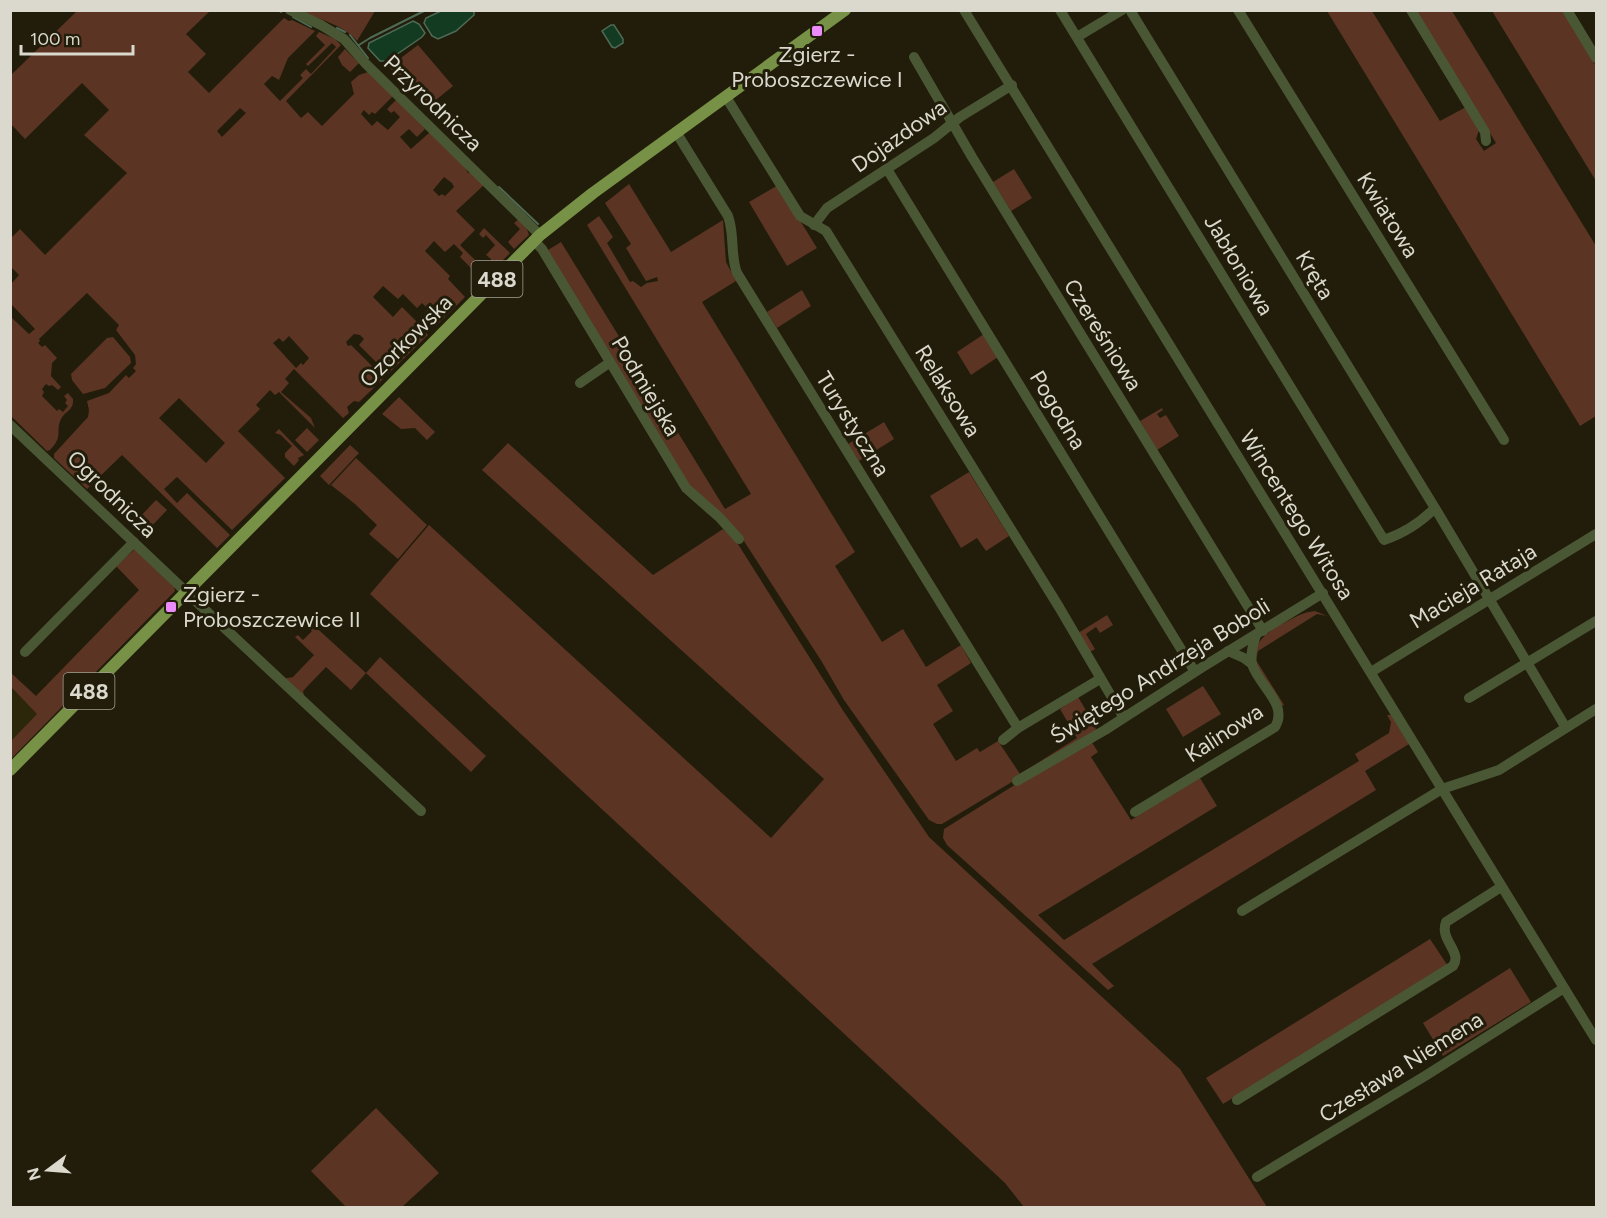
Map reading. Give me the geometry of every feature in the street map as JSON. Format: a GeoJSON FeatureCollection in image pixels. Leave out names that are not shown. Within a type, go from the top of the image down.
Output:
{"type":"FeatureCollection","features":[{"type":"Feature","properties":{"kind":"main road","name":"Ozorkowska"},"geometry":{"type":"LineString","coordinates":[[186,592],[537,238],[582,201],[845,10]]}},
{"type":"Feature","properties":{"kind":"main road","name":"488"},"geometry":{"type":"LineString","coordinates":[[10,770],[186,592]]}},
{"type":"Feature","properties":{"kind":"street","name":"Przyrodnicza"},"geometry":{"type":"LineString","coordinates":[[290,10],[344,39],[537,238]]}},
{"type":"Feature","properties":{"kind":"street","name":"Wincentego Witosa"},"geometry":{"type":"LineString","coordinates":[[964,10],[1596,1040]]}},
{"type":"Feature","properties":{"kind":"street","name":"Jabłoniowa"},"geometry":{"type":"LineString","coordinates":[[1060,10],[1384,540],[1421,520],[1435,508]]}},
{"type":"Feature","properties":{"kind":"street"},"geometry":{"type":"LineString","coordinates":[[1077,37],[1122,10]]}},
{"type":"Feature","properties":{"kind":"street","name":"Kręta"},"geometry":{"type":"LineString","coordinates":[[1130,10],[1490,598],[1566,728]]}},
{"type":"Feature","properties":{"kind":"street","name":"Kwiatowa"},"geometry":{"type":"LineString","coordinates":[[1238,10],[1504,440]]}},
{"type":"Feature","properties":{"kind":"street"},"geometry":{"type":"LineString","coordinates":[[1412,10],[1485,132],[1486,141]]}},
{"type":"Feature","properties":{"kind":"street"},"geometry":{"type":"LineString","coordinates":[[1567,10],[1596,58]]}},
{"type":"Feature","properties":{"kind":"street","name":"Czereśniowa"},"geometry":{"type":"LineString","coordinates":[[914,57],[952,125],[1259,633]]}},
{"type":"Feature","properties":{"kind":"street","name":"Dojazdowa"},"geometry":{"type":"LineString","coordinates":[[814,225],[827,208],[1011,85]]}},
{"type":"Feature","properties":{"kind":"street","name":"Relaksowa"},"geometry":{"type":"LineString","coordinates":[[726,97],[800,216],[826,231],[1059,607],[1124,718]]}},
{"type":"Feature","properties":{"kind":"street","name":"Turystyczna"},"geometry":{"type":"LineString","coordinates":[[676,132],[728,216],[732,226],[733,262],[737,273],[1018,728]]}},
{"type":"Feature","properties":{"kind":"street","name":"Pogodna"},"geometry":{"type":"LineString","coordinates":[[887,169],[1195,672]]}},
{"type":"Feature","properties":{"kind":"street","name":"Podmiejska"},"geometry":{"type":"LineString","coordinates":[[537,238],[609,363],[686,488],[719,517],[739,539]]}},
{"type":"Feature","properties":{"kind":"street"},"geometry":{"type":"LineString","coordinates":[[580,383],[609,363]]}},
{"type":"Feature","properties":{"kind":"street","name":"Ogrodnicza"},"geometry":{"type":"LineString","coordinates":[[10,425],[421,811]]}},
{"type":"Feature","properties":{"kind":"street","name":"Macieja Rataja"},"geometry":{"type":"LineString","coordinates":[[1371,672],[1596,534]]}},
{"type":"Feature","properties":{"kind":"street"},"geometry":{"type":"LineString","coordinates":[[25,652],[134,542]]}},
{"type":"Feature","properties":{"kind":"street","name":"Świętego Andrzeja Boboli"},"geometry":{"type":"LineString","coordinates":[[1017,781],[1124,718],[1323,593]]}},
{"type":"Feature","properties":{"kind":"street"},"geometry":{"type":"LineString","coordinates":[[1469,698],[1596,621]]}},
{"type":"Feature","properties":{"kind":"street","name":"Kalinowa"},"geometry":{"type":"LineString","coordinates":[[1252,664],[1253,646],[1259,633]]}},
{"type":"Feature","properties":{"kind":"street","name":"Kalinowa"},"geometry":{"type":"LineString","coordinates":[[1135,812],[1275,727],[1280,720],[1279,710],[1252,664],[1228,651]]}},
{"type":"Feature","properties":{"kind":"street"},"geometry":{"type":"LineString","coordinates":[[1003,740],[1018,728],[1100,679]]}},
{"type":"Feature","properties":{"kind":"street"},"geometry":{"type":"LineString","coordinates":[[1242,911],[1442,789],[1498,770],[1596,709]]}},
{"type":"Feature","properties":{"kind":"street"},"geometry":{"type":"LineString","coordinates":[[1237,1100],[1454,966],[1457,962],[1456,957],[1445,938],[1444,926],[1449,918],[1501,887]]}},
{"type":"Feature","properties":{"kind":"street","name":"Czesława Niemena"},"geometry":{"type":"LineString","coordinates":[[1257,1177],[1425,1076],[1564,988]]}},
{"type":"Feature","properties":{"kind":"shaded area"},"geometry":{"type":"Polygon","coordinates":[[[77,11],[210,11],[186,34],[206,54],[188,72],[209,93],[284,18],[292,20],[315,31],[288,58],[279,80],[272,76],[264,84],[280,101],[303,78],[300,75],[306,69],[311,74],[336,47],[332,43],[308,66],[306,64],[325,45],[316,36],[319,32],[335,39],[341,45],[286,101],[301,118],[308,112],[322,126],[354,94],[351,82],[359,75],[368,72],[393,96],[375,114],[372,112],[369,115],[364,110],[361,114],[372,126],[377,121],[388,130],[400,117],[394,111],[391,113],[387,109],[397,99],[425,129],[417,137],[409,129],[400,137],[411,149],[431,133],[464,166],[468,173],[472,173],[484,185],[456,211],[475,230],[460,245],[489,274],[483,280],[460,257],[463,253],[454,244],[445,252],[434,241],[425,251],[450,276],[448,279],[465,297],[436,326],[424,314],[428,309],[422,303],[417,308],[403,294],[398,299],[383,286],[373,297],[393,317],[402,307],[428,335],[388,374],[359,345],[364,339],[354,334],[346,342],[348,346],[351,345],[384,378],[359,402],[354,401],[347,407],[349,413],[343,418],[294,369],[285,379],[289,383],[281,392],[311,418],[315,428],[279,392],[275,395],[270,390],[256,405],[260,409],[238,431],[285,478],[232,530],[177,477],[164,489],[177,503],[187,493],[230,535],[217,548],[122,455],[87,489],[54,458],[54,454],[88,417],[87,401],[109,393],[126,375],[129,378],[136,371],[133,368],[136,364],[135,355],[116,330],[119,325],[87,293],[39,339],[38,343],[42,347],[45,345],[57,358],[52,363],[51,376],[61,387],[58,390],[46,384],[42,389],[44,392],[42,396],[57,411],[59,409],[63,412],[68,406],[64,396],[68,393],[73,399],[71,408],[61,419],[57,441],[47,451],[11,416],[10,316],[29,334],[35,329],[11,304],[11,284],[19,275],[11,267],[11,238],[20,229],[45,255],[127,173],[84,135],[109,110],[82,83],[25,139],[11,124],[11,75],[77,11]],[[240,108],[217,131],[222,137],[246,113],[240,108]],[[444,177],[433,190],[439,196],[442,194],[445,196],[454,187],[444,177]],[[289,336],[283,342],[279,338],[273,343],[296,368],[301,363],[303,365],[309,358],[289,336]],[[179,398],[159,418],[206,463],[225,443],[179,398]]]}},
{"type":"Feature","properties":{"kind":"shaded area"},"geometry":{"type":"Polygon","coordinates":[[[299,11],[375,11],[357,41],[352,35],[338,27],[299,11]]]}},
{"type":"Feature","properties":{"kind":"shaded area"},"geometry":{"type":"Polygon","coordinates":[[[441,11],[474,11],[474,15],[456,31],[438,39],[432,36],[424,23],[426,18],[441,11]]]}},
{"type":"Feature","properties":{"kind":"shaded area"},"geometry":{"type":"Polygon","coordinates":[[[1327,11],[1372,11],[1440,121],[1466,107],[1479,130],[1476,139],[1484,151],[1496,143],[1415,11],[1452,11],[1596,246],[1596,416],[1580,426],[1327,11]]]}},
{"type":"Feature","properties":{"kind":"shaded area"},"geometry":{"type":"Polygon","coordinates":[[[1492,11],[1563,11],[1596,66],[1596,181],[1492,11]]]}},
{"type":"Feature","properties":{"kind":"shaded area"},"geometry":{"type":"Polygon","coordinates":[[[413,21],[419,24],[425,33],[387,61],[380,61],[368,48],[369,43],[413,21]]]}},
{"type":"Feature","properties":{"kind":"shaded area"},"geometry":{"type":"Polygon","coordinates":[[[614,25],[623,39],[623,43],[615,48],[602,31],[614,25]]]}},
{"type":"Feature","properties":{"kind":"shaded area"},"geometry":{"type":"Polygon","coordinates":[[[418,45],[453,86],[426,108],[389,67],[418,45]]]}},
{"type":"Feature","properties":{"kind":"shaded area"},"geometry":{"type":"Polygon","coordinates":[[[345,49],[359,63],[350,72],[342,65],[338,57],[345,49]]]}},
{"type":"Feature","properties":{"kind":"shaded area"},"geometry":{"type":"Polygon","coordinates":[[[1014,169],[1032,198],[1011,211],[993,182],[1014,169]]]}},
{"type":"Feature","properties":{"kind":"shaded area"},"geometry":{"type":"Polygon","coordinates":[[[629,184],[671,252],[723,220],[726,262],[736,281],[702,302],[855,552],[835,566],[882,642],[903,629],[926,667],[961,645],[971,663],[937,685],[953,711],[933,724],[956,761],[977,748],[980,752],[998,741],[1020,774],[1077,738],[1060,709],[1078,697],[1096,727],[1095,732],[942,824],[929,820],[844,700],[742,538],[689,485],[548,250],[561,242],[725,509],[751,494],[587,225],[599,216],[613,237],[607,243],[630,282],[633,281],[641,287],[658,281],[657,277],[646,281],[626,248],[631,244],[605,203],[629,184]]]}},
{"type":"Feature","properties":{"kind":"shaded area"},"geometry":{"type":"Polygon","coordinates":[[[778,185],[817,248],[787,266],[749,202],[778,185]]]}},
{"type":"Feature","properties":{"kind":"shaded area"},"geometry":{"type":"Polygon","coordinates":[[[519,219],[526,226],[529,235],[514,249],[508,242],[520,229],[514,223],[519,219]]]}},
{"type":"Feature","properties":{"kind":"shaded area"},"geometry":{"type":"Polygon","coordinates":[[[484,228],[510,253],[494,269],[491,259],[486,255],[495,245],[486,235],[483,238],[479,234],[484,228]]]}},
{"type":"Feature","properties":{"kind":"shaded area"},"geometry":{"type":"Polygon","coordinates":[[[802,290],[811,306],[777,328],[767,312],[802,290]]]}},
{"type":"Feature","properties":{"kind":"shaded area"},"geometry":{"type":"Polygon","coordinates":[[[984,334],[998,357],[971,375],[957,352],[984,334]]]}},
{"type":"Feature","properties":{"kind":"shaded area"},"geometry":{"type":"Polygon","coordinates":[[[113,337],[130,357],[131,363],[105,388],[83,394],[72,380],[71,374],[107,338],[113,337]]]}},
{"type":"Feature","properties":{"kind":"shaded area"},"geometry":{"type":"Polygon","coordinates":[[[399,397],[435,432],[427,440],[415,428],[401,429],[382,414],[399,397]]]}},
{"type":"Feature","properties":{"kind":"shaded area"},"geometry":{"type":"Polygon","coordinates":[[[1162,408],[1163,410],[1157,414],[1160,418],[1166,415],[1179,436],[1157,450],[1140,421],[1162,408]]]}},
{"type":"Feature","properties":{"kind":"shaded area"},"geometry":{"type":"Polygon","coordinates":[[[884,422],[894,439],[859,461],[848,444],[884,422]]]}},
{"type":"Feature","properties":{"kind":"shaded area"},"geometry":{"type":"Polygon","coordinates":[[[307,428],[319,440],[307,452],[295,440],[307,428]]]}},
{"type":"Feature","properties":{"kind":"shaded area"},"geometry":{"type":"Polygon","coordinates":[[[279,429],[304,455],[298,458],[294,466],[285,457],[285,453],[292,446],[281,435],[275,433],[279,429]]]}},
{"type":"Feature","properties":{"kind":"shaded area"},"geometry":{"type":"Polygon","coordinates":[[[508,443],[653,575],[723,529],[736,541],[844,712],[929,837],[1180,1069],[1267,1207],[1024,1207],[1005,1183],[370,594],[429,525],[771,838],[824,779],[482,470],[508,443]]]}},
{"type":"Feature","properties":{"kind":"shaded area"},"geometry":{"type":"Polygon","coordinates":[[[350,445],[359,453],[329,485],[320,476],[350,445]]]}},
{"type":"Feature","properties":{"kind":"shaded area"},"geometry":{"type":"Polygon","coordinates":[[[356,458],[427,525],[398,559],[369,534],[377,525],[331,485],[356,458]]]}},
{"type":"Feature","properties":{"kind":"shaded area"},"geometry":{"type":"Polygon","coordinates":[[[969,472],[1009,536],[986,551],[977,538],[961,548],[930,496],[969,472]]]}},
{"type":"Feature","properties":{"kind":"shaded area"},"geometry":{"type":"Polygon","coordinates":[[[156,500],[167,510],[146,532],[135,522],[156,500]]]}},
{"type":"Feature","properties":{"kind":"shaded area"},"geometry":{"type":"Polygon","coordinates":[[[135,549],[174,587],[175,591],[11,759],[11,741],[37,714],[11,687],[10,672],[36,696],[139,590],[116,566],[135,549]]]}},
{"type":"Feature","properties":{"kind":"shaded area"},"geometry":{"type":"Polygon","coordinates":[[[1315,611],[1327,616],[1317,614],[1258,651],[1256,660],[1284,705],[1282,706],[1256,663],[1255,653],[1258,644],[1266,634],[1280,625],[1301,614],[1315,611]]]}},
{"type":"Feature","properties":{"kind":"shaded area"},"geometry":{"type":"Polygon","coordinates":[[[1107,615],[1113,625],[1100,633],[1096,627],[1086,634],[1095,649],[1090,652],[1078,633],[1107,615]]]}},
{"type":"Feature","properties":{"kind":"shaded area"},"geometry":{"type":"Polygon","coordinates":[[[310,622],[366,673],[351,690],[326,667],[303,691],[305,699],[282,679],[293,677],[314,655],[295,637],[298,635],[303,640],[312,631],[307,626],[310,622]]]}},
{"type":"Feature","properties":{"kind":"shaded area"},"geometry":{"type":"Polygon","coordinates":[[[380,657],[486,756],[471,772],[366,673],[380,657]]]}},
{"type":"Feature","properties":{"kind":"shaded area"},"geometry":{"type":"Polygon","coordinates":[[[1203,686],[1221,714],[1183,737],[1166,709],[1203,686]]]}},
{"type":"Feature","properties":{"kind":"shaded area"},"geometry":{"type":"Polygon","coordinates":[[[10,687],[38,714],[11,741],[10,741],[10,687]]]}},
{"type":"Feature","properties":{"kind":"shaded area"},"geometry":{"type":"Polygon","coordinates":[[[1387,715],[1391,715],[1409,744],[1365,771],[1376,790],[1092,964],[1114,986],[1108,990],[947,845],[943,838],[944,829],[1091,741],[1098,752],[1091,757],[1131,820],[1200,778],[1217,806],[1038,915],[1064,940],[1359,761],[1355,754],[1389,733],[1391,722],[1387,715]]]}},
{"type":"Feature","properties":{"kind":"shaded area"},"geometry":{"type":"Polygon","coordinates":[[[1430,939],[1448,966],[1223,1104],[1206,1078],[1430,939]]]}},
{"type":"Feature","properties":{"kind":"shaded area"},"geometry":{"type":"Polygon","coordinates":[[[1510,968],[1531,1002],[1443,1056],[1423,1023],[1510,968]]]}},
{"type":"Feature","properties":{"kind":"shaded area"},"geometry":{"type":"Polygon","coordinates":[[[376,1108],[439,1173],[402,1207],[346,1207],[311,1171],[376,1108]]]}},
{"type":"Feature","properties":{"kind":"waterway"},"geometry":{"type":"LineString","coordinates":[[359,45],[426,10]]}},
{"type":"Feature","properties":{"kind":"waterway"},"geometry":{"type":"LineString","coordinates":[[293,17],[311,27]]}},
{"type":"Feature","properties":{"kind":"waterway"},"geometry":{"type":"LineString","coordinates":[[337,28],[345,32]]}},
{"type":"Feature","properties":{"kind":"waterway"},"geometry":{"type":"LineString","coordinates":[[350,35],[368,58]]}},
{"type":"Feature","properties":{"kind":"waterway"},"geometry":{"type":"LineString","coordinates":[[499,187],[538,224]]}},
{"type":"Feature","properties":{"kind":"place","name":"Zgierz - Proboszczewice I"},"geometry":{"type":"Point","coordinates":[817,31]}},
{"type":"Feature","properties":{"kind":"place","name":"Zgierz - Proboszczewice II"},"geometry":{"type":"Point","coordinates":[171,607]}}]}
